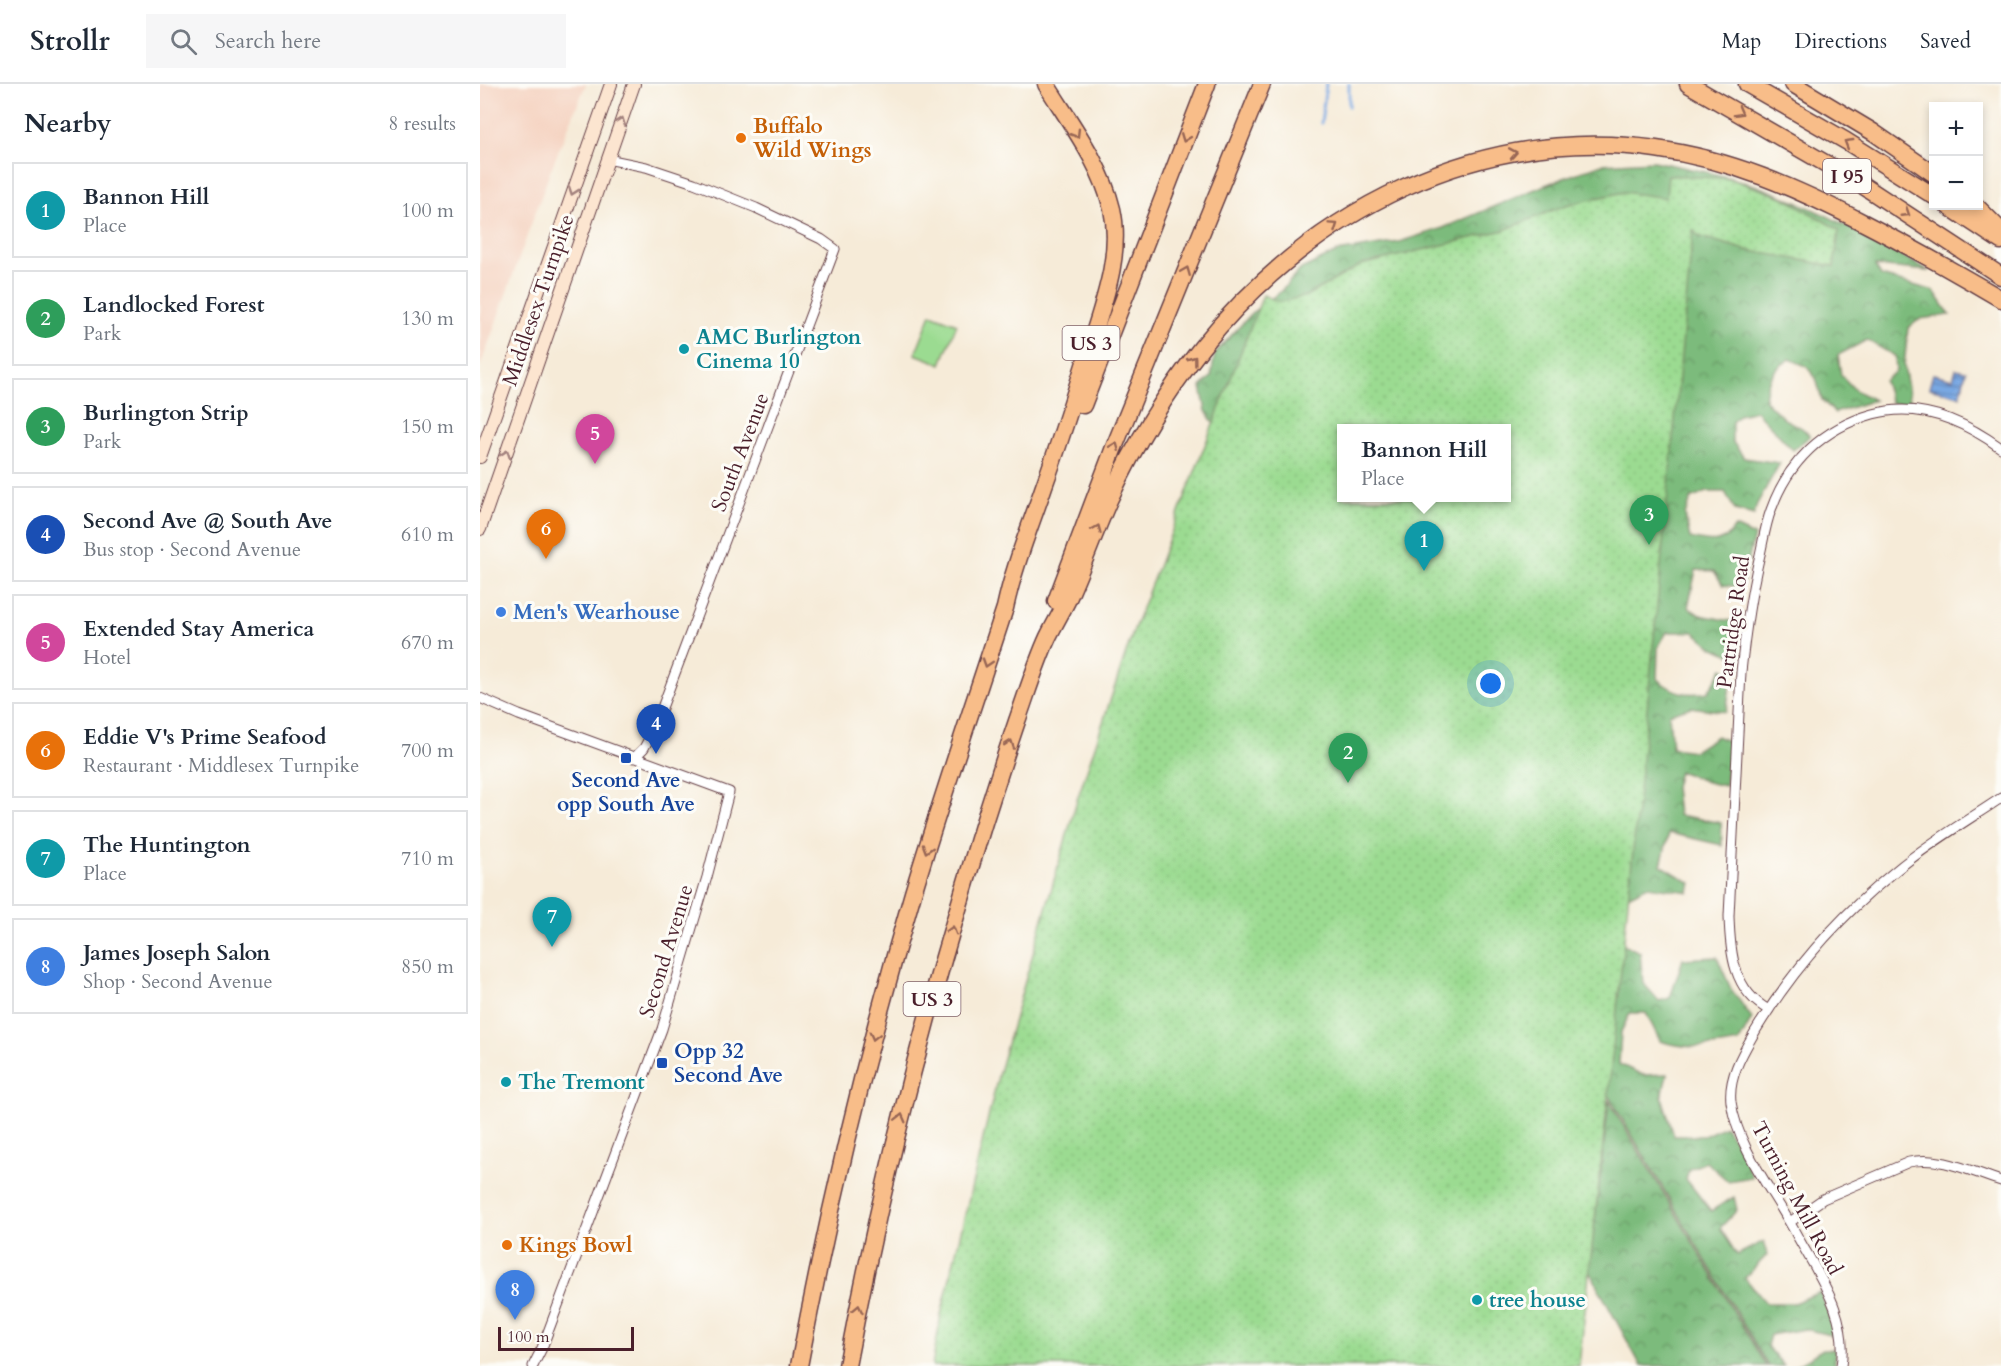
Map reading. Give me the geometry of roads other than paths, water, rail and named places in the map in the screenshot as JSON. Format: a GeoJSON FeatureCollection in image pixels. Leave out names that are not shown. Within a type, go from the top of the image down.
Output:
{"type":"FeatureCollection","features":[{"type":"Feature","properties":{"kind":"highway","name":"US 3"},"geometry":{"type":"LineString","coordinates":[[799,1366],[831,1210],[877,1024],[939,809],[1005,608],[1012,578],[1062,435],[1094,333],[1108,279],[1114,246],[1113,216],[1103,182],[1093,161],[1046,84]]}},
{"type":"Feature","properties":{"kind":"highway"},"geometry":{"type":"LineString","coordinates":[[1005,608],[1019,580],[1080,411],[1207,84]]}},
{"type":"Feature","properties":{"kind":"highway","name":"US 3"},"geometry":{"type":"LineString","coordinates":[[847,1366],[885,1185],[932,1001],[985,819],[1047,639],[1056,598],[1262,84]]}},
{"type":"Feature","properties":{"kind":"highway","name":"I 95"},"geometry":{"type":"LineString","coordinates":[[1688,84],[1856,181],[2001,276]]}},
{"type":"Feature","properties":{"kind":"highway","name":"I 95"},"geometry":{"type":"LineString","coordinates":[[1747,84],[1846,141],[1929,193]]}},
{"type":"Feature","properties":{"kind":"highway"},"geometry":{"type":"LineString","coordinates":[[1793,84],[1873,132],[1929,171]]}},
{"type":"Feature","properties":{"kind":"highway"},"geometry":{"type":"LineString","coordinates":[[1047,639],[1066,602],[1132,453],[1168,394],[1214,334],[1260,286],[1324,233],[1381,198],[1442,171],[1507,154],[1569,146],[1626,146],[1659,149],[1701,157],[1740,168],[1801,192],[1908,246],[2001,299]]}},
{"type":"Feature","properties":{"kind":"highway"},"geometry":{"type":"LineString","coordinates":[[1954,210],[2001,240]]}},
{"type":"Feature","properties":{"kind":"highway"},"geometry":{"type":"LineString","coordinates":[[1980,210],[2001,231]]}},
{"type":"Feature","properties":{"kind":"main road","name":"Middlesex Turnpike"},"geometry":{"type":"LineString","coordinates":[[480,457],[611,84]]}},
{"type":"Feature","properties":{"kind":"main road","name":"Middlesex Turnpike"},"geometry":{"type":"LineString","coordinates":[[480,529],[634,84]]}},
{"type":"Feature","properties":{"kind":"main road"},"geometry":{"type":"LineString","coordinates":[[592,136],[607,159]]}},
{"type":"Feature","properties":{"kind":"street","name":"South Avenue"},"geometry":{"type":"LineString","coordinates":[[607,159],[646,167],[694,183],[756,208],[821,239],[835,249],[654,729],[644,748],[634,758]]}},
{"type":"Feature","properties":{"kind":"street","name":"Partridge Road"},"geometry":{"type":"LineString","coordinates":[[1769,1010],[1754,999],[1739,979],[1730,945],[1729,916],[1744,641],[1755,575],[1770,512],[1794,466],[1815,444],[1844,424],[1882,412],[1919,411],[1949,418],[1984,435],[2001,448]]}},
{"type":"Feature","properties":{"kind":"street","name":"Second Avenue"},"geometry":{"type":"LineString","coordinates":[[480,698],[729,792],[707,877],[662,1029],[533,1366]]}},
{"type":"Feature","properties":{"kind":"street","name":"Turning Mill Road"},"geometry":{"type":"LineString","coordinates":[[1841,1366],[1842,1335],[1837,1311],[1790,1222],[1744,1145],[1731,1100],[1732,1080],[1747,1046],[1769,1010],[1812,951],[1869,893],[1901,866],[2001,798]]}},
{"type":"Feature","properties":{"kind":"street"},"geometry":{"type":"LineString","coordinates":[[1790,1222],[1823,1198],[1909,1162],[1919,1160],[1938,1161],[2001,1181]]}},
{"type":"Feature","properties":{"kind":"water"},"geometry":{"type":"Polygon","coordinates":[[[1956,369],[1966,371],[1960,396],[1929,388],[1933,374],[1953,379],[1956,369]]]}},
{"type":"Feature","properties":{"kind":"waterway"},"geometry":{"type":"LineString","coordinates":[[1321,123],[1326,84]]}},
{"type":"Feature","properties":{"kind":"waterway"},"geometry":{"type":"LineString","coordinates":[[1349,84],[1349,106]]}},
{"type":"Feature","properties":{"kind":"place","name":"Buffalo Wild Wings"},"geometry":{"type":"Point","coordinates":[741,138]}},
{"type":"Feature","properties":{"kind":"place","name":"AMC Burlington Cinema 10"},"geometry":{"type":"Point","coordinates":[684,349]}},
{"type":"Feature","properties":{"kind":"place","name":"Extended Stay America"},"geometry":{"type":"Point","coordinates":[595,464]}},
{"type":"Feature","properties":{"kind":"place","name":"Burlington Strip"},"geometry":{"type":"Point","coordinates":[1649,545]}},
{"type":"Feature","properties":{"kind":"place","name":"Eddie V's Prime Seafood"},"geometry":{"type":"Point","coordinates":[546,559]}},
{"type":"Feature","properties":{"kind":"place","name":"Bannon Hill"},"geometry":{"type":"Point","coordinates":[1424,571]}},
{"type":"Feature","properties":{"kind":"place","name":"Men's Wearhouse"},"geometry":{"type":"Point","coordinates":[501,612]}},
{"type":"Feature","properties":{"kind":"place","name":"Second Ave @ South Ave"},"geometry":{"type":"Point","coordinates":[656,754]}},
{"type":"Feature","properties":{"kind":"place","name":"Second Ave opp South Ave"},"geometry":{"type":"Point","coordinates":[626,758]}},
{"type":"Feature","properties":{"kind":"place","name":"Landlocked Forest"},"geometry":{"type":"Point","coordinates":[1348,783]}},
{"type":"Feature","properties":{"kind":"place","name":"The Huntington"},"geometry":{"type":"Point","coordinates":[552,947]}},
{"type":"Feature","properties":{"kind":"place","name":"Opp 32 Second Ave"},"geometry":{"type":"Point","coordinates":[662,1063]}},
{"type":"Feature","properties":{"kind":"place","name":"The Tremont"},"geometry":{"type":"Point","coordinates":[506,1082]}},
{"type":"Feature","properties":{"kind":"place","name":"Kings Bowl"},"geometry":{"type":"Point","coordinates":[507,1245]}},
{"type":"Feature","properties":{"kind":"place","name":"tree house"},"geometry":{"type":"Point","coordinates":[1477,1300]}},
{"type":"Feature","properties":{"kind":"place","name":"James Joseph Salon"},"geometry":{"type":"Point","coordinates":[515,1320]}}]}
